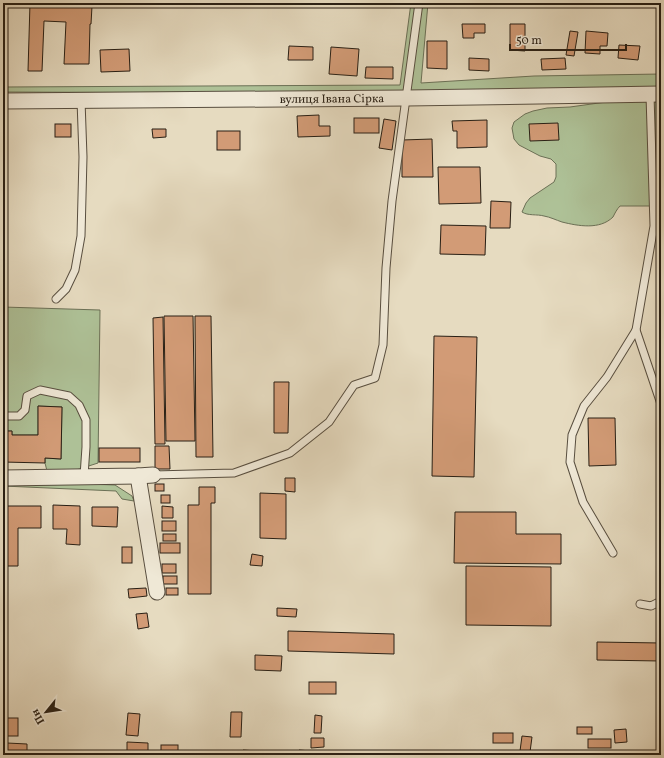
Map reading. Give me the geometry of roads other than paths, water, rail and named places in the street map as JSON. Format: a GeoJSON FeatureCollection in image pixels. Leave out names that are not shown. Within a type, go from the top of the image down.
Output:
{"type":"FeatureCollection","features":[{"type":"Feature","properties":{"kind":"street","name":"вулиця Івана Сірка"},"geometry":{"type":"LineString","coordinates":[[3,101],[406,98],[656,94]]}},
{"type":"Feature","properties":{"kind":"street"},"geometry":{"type":"LineString","coordinates":[[3,478],[146,475],[157,592]]}},
{"type":"Feature","properties":{"kind":"lane"},"geometry":{"type":"LineString","coordinates":[[146,475],[234,473],[290,453],[329,422],[354,385],[375,378],[383,345],[386,261],[393,194],[419,3]]}},
{"type":"Feature","properties":{"kind":"lane"},"geometry":{"type":"LineString","coordinates":[[613,553],[583,502],[570,462],[572,435],[584,406],[607,377],[636,330],[654,226],[656,94]]}},
{"type":"Feature","properties":{"kind":"lane"},"geometry":{"type":"LineString","coordinates":[[56,299],[66,289],[75,270],[80,236],[82,157],[81,100]]}},
{"type":"Feature","properties":{"kind":"lane"},"geometry":{"type":"LineString","coordinates":[[636,330],[661,404]]}},
{"type":"Feature","properties":{"kind":"lane"},"geometry":{"type":"LineString","coordinates":[[3,416],[19,416],[25,410],[27,396],[40,390],[70,396],[79,405],[86,420],[84,476]]}},
{"type":"Feature","properties":{"kind":"lane"},"geometry":{"type":"LineString","coordinates":[[640,604],[650,606],[661,601]]}}]}
